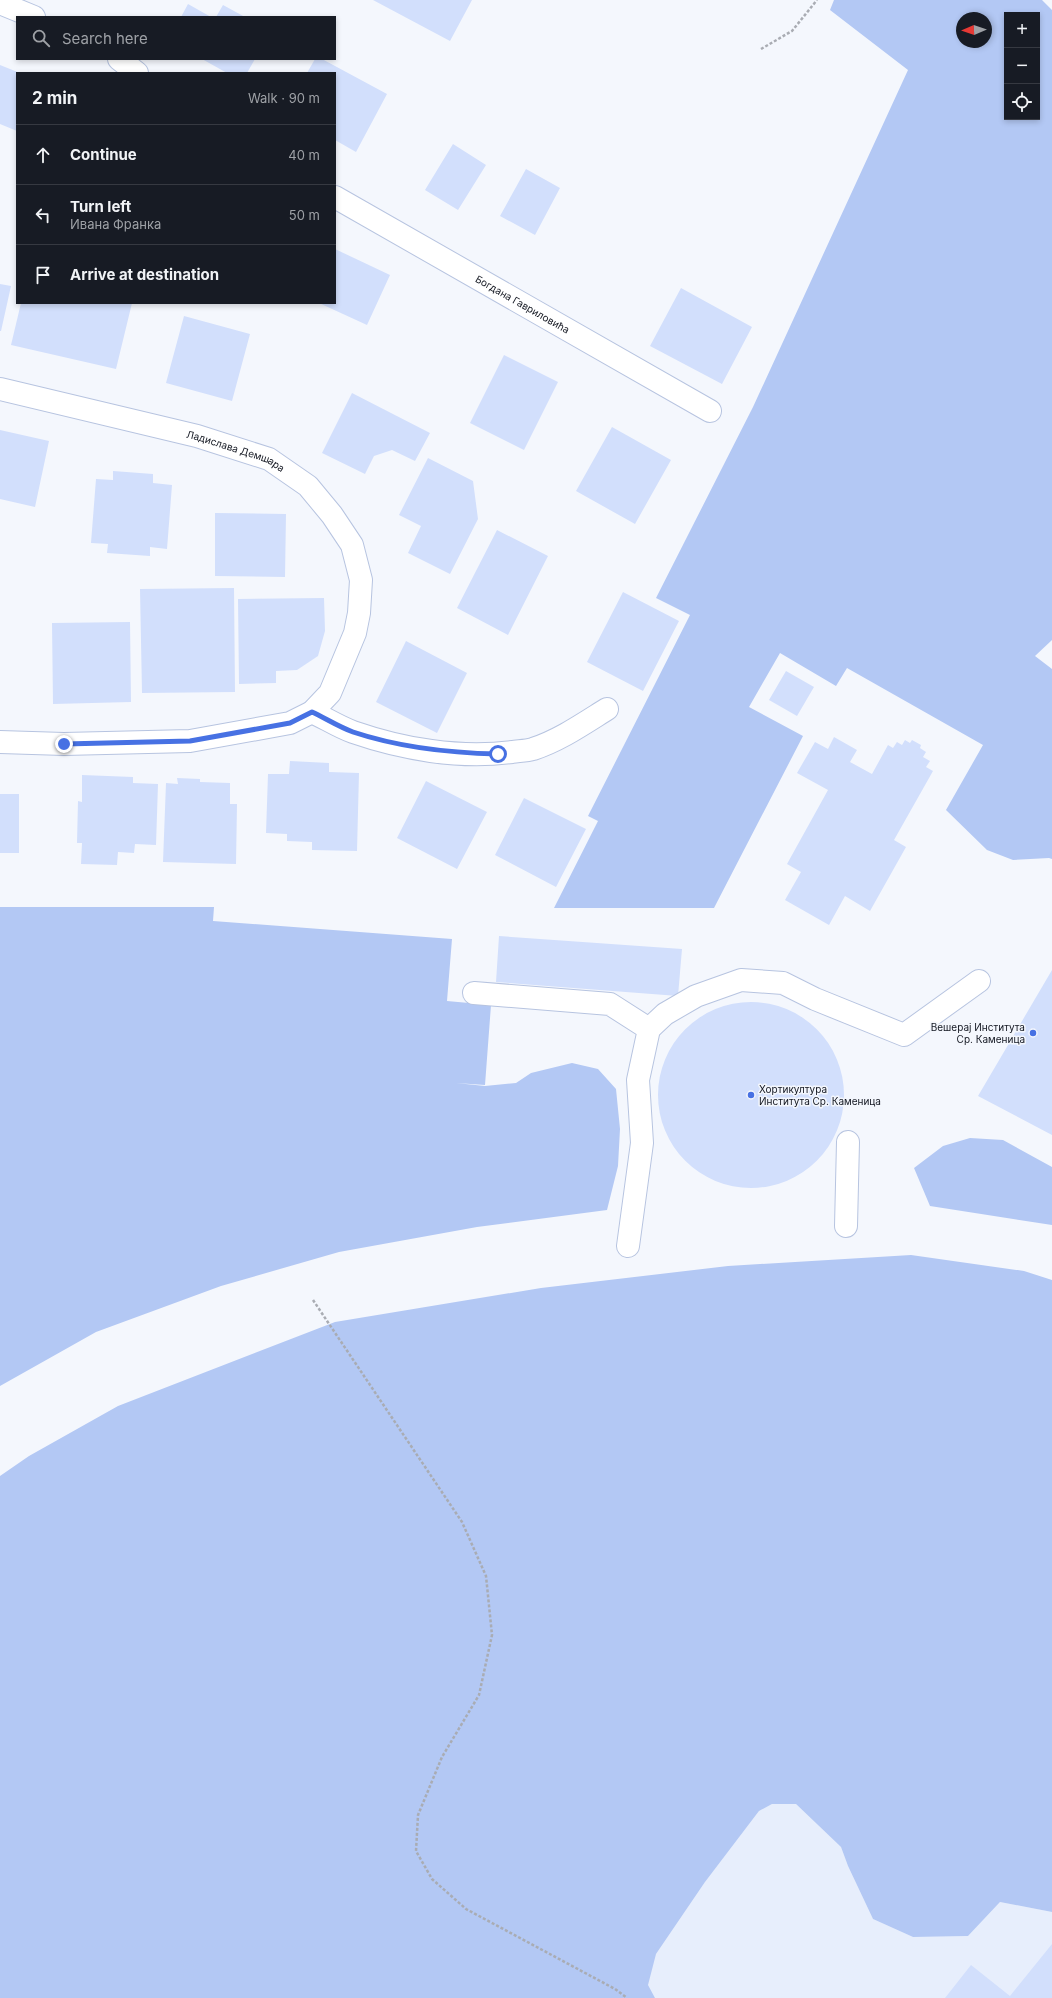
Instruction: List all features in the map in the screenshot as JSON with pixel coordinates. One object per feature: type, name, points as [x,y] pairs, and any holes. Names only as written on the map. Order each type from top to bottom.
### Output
[{"type":"street","points":[[0,3],[32,16]]},
{"type":"street","points":[[120,60],[136,72]]},
{"type":"street","name":"Богдана Гавриловића","points":[[336,198],[710,411]]},
{"type":"street","name":"Ладислава Демшара","points":[[0,389],[197,436],[269,459],[308,486],[332,515],[352,545],[361,580],[359,613],[355,633],[330,693],[312,712],[290,723],[190,741],[64,744],[0,742]]},
{"type":"street","points":[[312,712],[352,731],[389,742],[430,751],[459,754],[498,754],[532,750],[568,733],[608,709]]},
{"type":"street","points":[[628,1246],[642,1144],[638,1080],[649,1029],[665,1014],[696,996],[742,980],[783,983],[815,999],[904,1035],[979,981]]},
{"type":"street","points":[[474,993],[610,1004],[649,1029]]},
{"type":"street","points":[[846,1226],[848,1142]]},
{"type":"path","points":[[761,49],[792,31],[817,0]]},
{"type":"path","points":[[313,1300],[462,1522],[486,1576],[492,1636],[480,1695],[442,1757],[418,1815],[416,1851],[432,1879],[466,1910],[615,1989],[627,1998]]},
{"type":"shaded area","points":[[834,0],[1042,0],[1052,10],[1052,640],[1035,656],[1052,669],[1052,859],[1013,860],[987,850],[946,810],[983,745],[847,668],[836,686],[780,653],[749,707],[803,736],[714,908],[554,908],[598,821],[588,816],[690,615],[656,598],[753,407],[908,70],[830,10]]},
{"type":"shaded area","points":[[0,907],[214,907],[213,921],[452,939],[447,1001],[491,1005],[485,1085],[456,1083],[485,1086],[516,1083],[531,1073],[572,1063],[598,1069],[616,1089],[620,1129],[618,1166],[607,1210],[477,1227],[339,1252],[221,1286],[96,1332],[0,1386]]},
{"type":"shaded area","points":[[970,1138],[1003,1140],[1052,1167],[1052,1225],[930,1206],[914,1168],[943,1146]]},
{"type":"shaded area","points":[[911,1255],[1024,1271],[1052,1280],[1052,1912],[1000,1902],[968,1936],[913,1937],[873,1919],[848,1866],[841,1847],[796,1804],[772,1804],[759,1811],[705,1882],[656,1954],[648,1985],[655,1998],[0,1998],[0,1476],[29,1456],[118,1406],[335,1322],[541,1288],[728,1266]]},
{"type":"shaded area","points":[[772,1804],[796,1804],[841,1847],[848,1866],[873,1919],[913,1937],[968,1936],[1000,1902],[1052,1912],[1052,1998],[619,1998],[656,1954],[705,1882],[759,1811]]},
{"type":"building","points":[[373,0],[472,0],[450,41]]},
{"type":"building","points":[[188,4],[209,16],[182,16]]},
{"type":"building","points":[[223,5],[243,16],[217,16]]},
{"type":"building","points":[[204,60],[254,60],[248,72],[225,72]]},
{"type":"building","points":[[314,60],[324,60],[387,94],[356,152],[336,141],[336,72],[308,72]]},
{"type":"building","points":[[0,65],[18,72],[16,72],[16,131],[0,124]]},
{"type":"building","points":[[453,144],[486,165],[458,210],[425,190]]},
{"type":"building","points":[[526,169],[560,188],[535,235],[500,216]]},
{"type":"building","points":[[336,249],[390,275],[367,325],[321,304],[336,304]]},
{"type":"building","points":[[0,284],[11,286],[1,331],[0,331]]},
{"type":"building","points":[[681,288],[752,327],[722,384],[650,346]]},
{"type":"building","points":[[21,304],[132,304],[116,369],[11,345]]},
{"type":"building","points":[[184,316],[250,334],[232,401],[166,383]]},
{"type":"building","points":[[504,355],[558,382],[524,450],[470,423]]},
{"type":"building","points":[[352,393],[430,433],[415,461],[392,450],[374,456],[365,474],[322,453]]},
{"type":"building","points":[[612,427],[671,460],[635,524],[576,491]]},
{"type":"building","points":[[0,430],[49,441],[35,507],[0,499]]},
{"type":"building","points":[[428,458],[473,481],[478,519],[450,574],[408,553],[421,526],[399,515]]},
{"type":"building","points":[[113,471],[153,474],[153,483],[172,485],[167,549],[150,547],[150,556],[107,553],[108,544],[91,543],[96,479],[113,480]]},
{"type":"building","points":[[215,513],[286,514],[285,577],[215,576]]},
{"type":"building","points":[[497,530],[548,556],[508,635],[457,608]]},
{"type":"building","points":[[234,588],[235,692],[142,693],[140,589]]},
{"type":"building","points":[[623,592],[679,621],[643,691],[587,662]]},
{"type":"building","points":[[324,598],[325,631],[318,656],[297,670],[276,671],[276,683],[239,684],[238,599]]},
{"type":"building","points":[[130,622],[131,702],[53,704],[52,623]]},
{"type":"building","points":[[406,641],[467,673],[437,733],[376,702]]},
{"type":"building","points":[[786,671],[814,687],[797,716],[769,700]]},
{"type":"building","points":[[834,737],[857,750],[850,762],[872,774],[888,745],[893,748],[897,742],[902,745],[905,740],[910,743],[912,740],[921,745],[920,748],[926,752],[923,757],[930,761],[926,767],[933,771],[894,840],[906,847],[870,911],[845,896],[829,925],[785,900],[801,872],[787,864],[828,790],[797,773],[815,742],[828,749]]},
{"type":"building","points":[[290,761],[329,763],[329,772],[359,773],[357,851],[312,850],[312,842],[287,841],[287,834],[266,833],[268,774],[289,774]]},
{"type":"building","points":[[82,775],[133,777],[133,783],[158,784],[156,845],[135,844],[134,853],[118,852],[117,865],[81,864],[82,843],[77,843],[78,801],[82,802]]},
{"type":"building","points":[[177,778],[200,779],[200,782],[230,783],[230,804],[237,804],[236,864],[163,862],[166,783],[178,784]]},
{"type":"building","points":[[426,781],[487,812],[457,869],[397,838]]},
{"type":"building","points":[[0,794],[19,794],[19,853],[0,853]]},
{"type":"building","points":[[524,798],[586,829],[556,887],[495,855]]},
{"type":"building","points":[[499,936],[682,949],[678,996],[496,982]]},
{"type":"building","name":"Вешерај Института Ср. Каменица","points":[[1052,970],[1052,1135],[978,1096]]},
{"type":"building","name":"Хортикултура Института Ср. Каменица","points":[[751,1002],[778,1006],[795,1013],[810,1023],[823,1036],[833,1051],[840,1068],[844,1095],[840,1122],[833,1139],[823,1154],[810,1167],[795,1177],[778,1184],[751,1188],[724,1184],[707,1177],[692,1167],[679,1154],[669,1139],[662,1122],[658,1095],[662,1068],[669,1051],[679,1036],[692,1023],[707,1013],[724,1006]]},
{"type":"building","points":[[1052,1944],[1052,1998],[945,1998],[971,1965],[1010,1996]]},
{"type":"place","name":"Вешерај Института Ср. Каменица","points":[[1033,1033]]},
{"type":"place","name":"Хортикултура Института Ср. Каменица","points":[[751,1095]]},
{"type":"route","points":[[64,744],[190,741],[290,723],[312,712],[352,731],[389,742],[430,751],[459,754],[498,754]]}]
